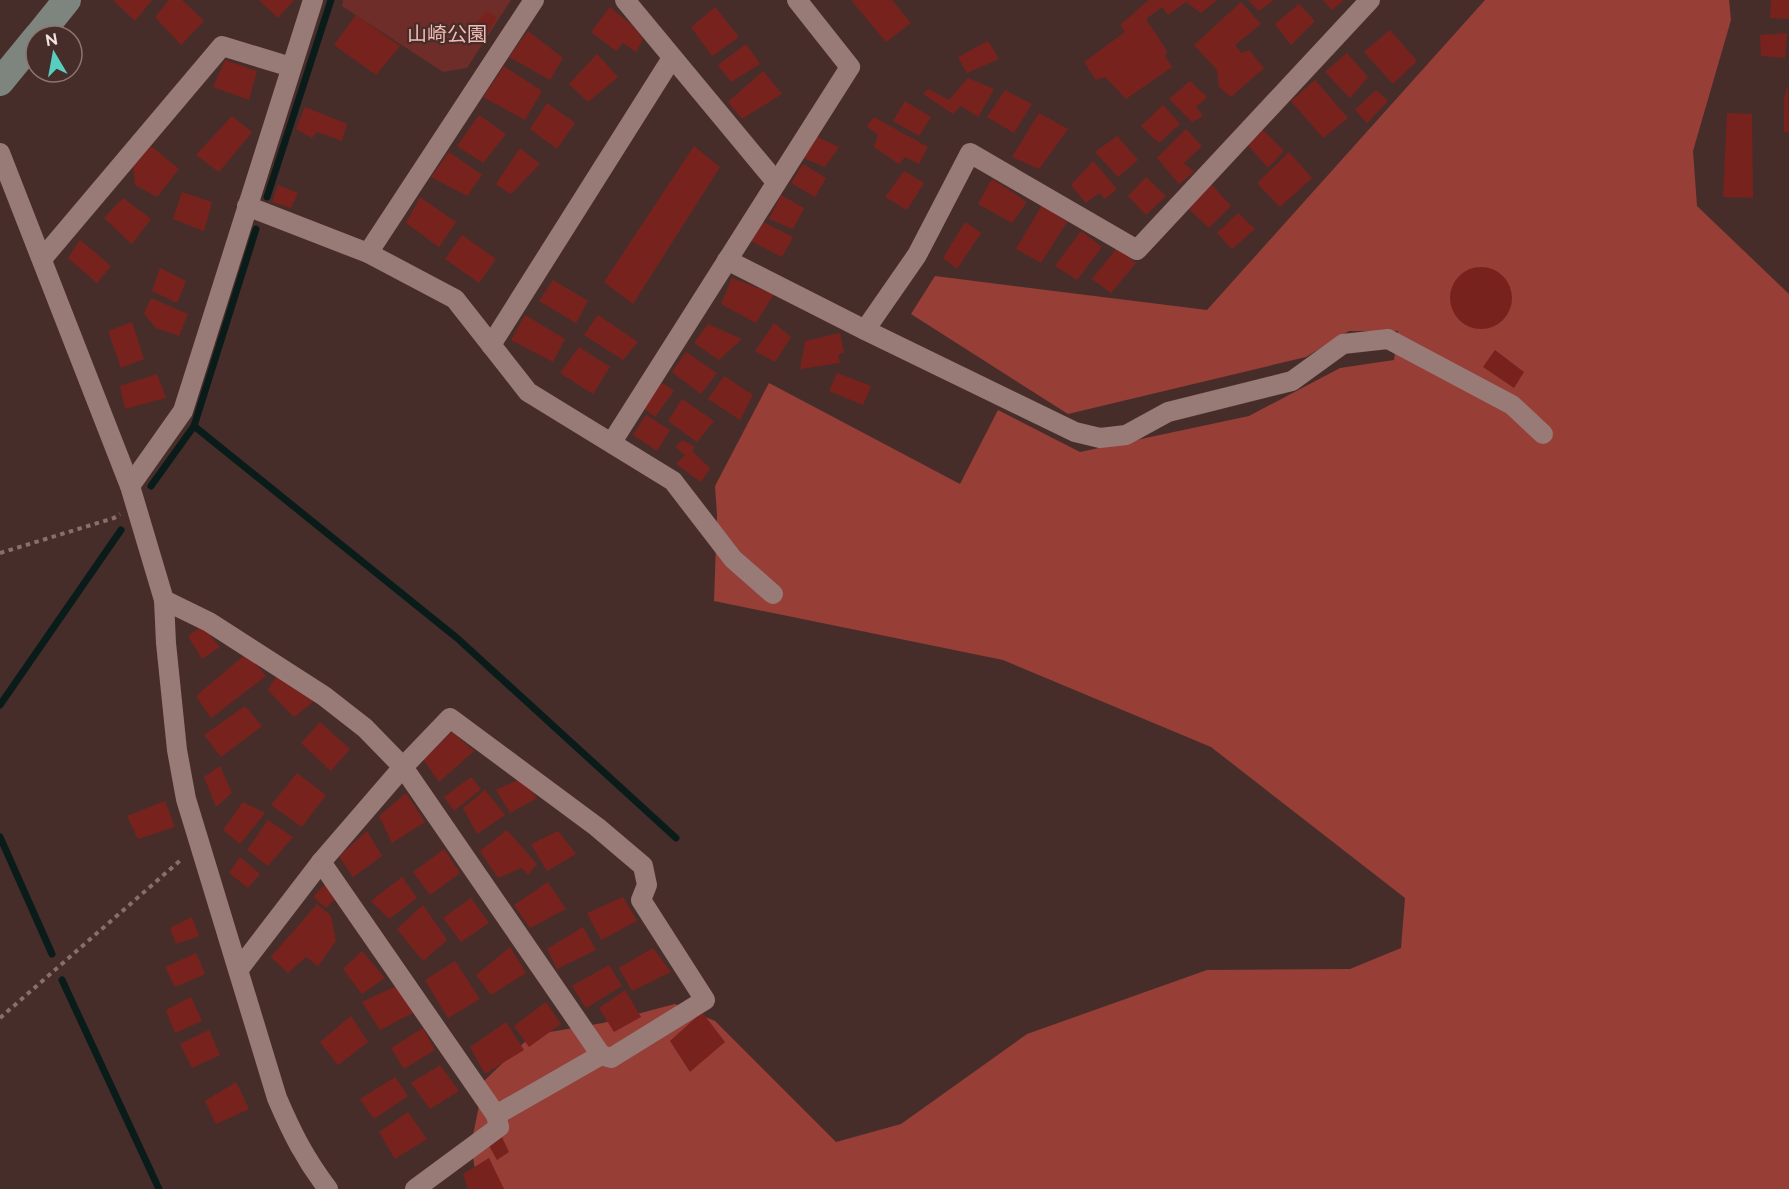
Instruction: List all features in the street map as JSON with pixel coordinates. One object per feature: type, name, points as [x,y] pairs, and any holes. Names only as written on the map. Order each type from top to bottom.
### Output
[{"type":"street","points":[[48,24],[67,0]]},
{"type":"street","points":[[133,495],[183,411],[313,0]]},
{"type":"street","points":[[368,253],[534,0]]},
{"type":"street","points":[[625,0],[776,182]]},
{"type":"street","points":[[612,442],[850,67],[797,0]]},
{"type":"street","points":[[865,330],[917,255],[970,153],[1137,250],[1370,0]]},
{"type":"street","points":[[42,259],[222,46],[291,68]]},
{"type":"street","points":[[0,82],[24,53]]},
{"type":"street","points":[[491,345],[672,58]]},
{"type":"street","points":[[0,153],[133,495],[164,600],[177,750],[186,799],[277,1098],[293,1136],[328,1189]]},
{"type":"street","points":[[247,206],[368,253],[455,299],[528,392],[673,481],[733,559],[773,594]]},
{"type":"street","points":[[727,260],[1075,432],[1100,438],[1126,435],[1168,412],[1292,381],[1343,344],[1388,339],[1512,405],[1543,434]]},
{"type":"street","points":[[164,600],[209,622],[324,696],[365,728],[403,767],[601,1055],[611,1058],[705,1000],[641,900],[647,885],[643,866],[597,827],[450,718],[403,767],[321,862],[239,969]]},
{"type":"street","points":[[321,862],[496,1115],[499,1127],[415,1189]]},
{"type":"street","points":[[496,1115],[601,1055]]},
{"type":"path","points":[[0,553],[114,518],[133,495]]},
{"type":"path","points":[[0,1018],[199,844]]},
{"type":"green space","name":"山崎公園","points":[[343,0],[511,0],[467,68],[443,72],[342,6]]},
{"type":"shaded area","points":[[1485,0],[1729,0],[1731,20],[1693,151],[1697,206],[1789,294],[1789,1189],[478,1189],[471,1145],[484,1081],[532,1035],[603,1023],[675,1004],[715,1021],[836,1142],[901,1124],[1027,1034],[1207,970],[1350,969],[1401,948],[1405,898],[1211,747],[1003,660],[714,601],[717,515],[715,486],[769,383],[960,484],[998,410],[1080,452],[1249,416],[1340,368],[1394,360],[1398,331],[1349,331],[1306,357],[1068,414],[911,314],[935,276],[1207,310]]},
{"type":"building","points":[[113,0],[152,0],[135,21]]},
{"type":"building","points":[[169,0],[182,0],[204,21],[181,45],[155,17]]},
{"type":"building","points":[[259,0],[294,0],[278,18]]},
{"type":"building","points":[[851,0],[892,0],[911,23],[886,42]]},
{"type":"building","points":[[1149,0],[1217,0],[1201,13],[1186,2],[1168,15],[1162,7],[1146,19],[1167,51],[1165,56],[1172,67],[1126,99],[1105,77],[1096,80],[1084,62],[1125,32],[1120,25]]},
{"type":"building","points":[[1248,0],[1274,0],[1259,11]]},
{"type":"building","points":[[1323,0],[1344,0],[1332,10]]},
{"type":"building","points":[[1771,0],[1789,0],[1789,19],[1770,18]]},
{"type":"building","points":[[1241,2],[1261,24],[1235,45],[1241,53],[1249,50],[1264,68],[1231,97],[1219,87],[1217,70],[1194,45]]},
{"type":"building","points":[[1299,4],[1315,21],[1291,45],[1275,24]]},
{"type":"building","points":[[610,7],[634,27],[643,39],[636,52],[623,43],[616,51],[591,32]]},
{"type":"building","points":[[715,7],[739,37],[712,56],[691,27]]},
{"type":"building","points":[[486,11],[497,18],[487,34],[475,25]]},
{"type":"building","points":[[356,15],[400,46],[376,75],[334,45]]},
{"type":"building","points":[[1390,30],[1417,61],[1393,84],[1364,52]]},
{"type":"building","points":[[528,31],[563,58],[550,80],[509,57]]},
{"type":"building","points":[[1787,33],[1785,58],[1761,56],[1760,35]]},
{"type":"building","points":[[988,41],[999,59],[967,73],[958,57]]},
{"type":"building","points":[[746,44],[760,64],[731,82],[718,65]]},
{"type":"building","points":[[1347,53],[1368,77],[1350,98],[1325,72]]},
{"type":"building","points":[[597,54],[618,77],[588,102],[569,84]]},
{"type":"building","points":[[225,60],[257,71],[249,100],[213,87]]},
{"type":"building","points":[[504,66],[542,91],[525,120],[483,97]]},
{"type":"building","points":[[763,71],[782,94],[742,119],[728,102]]},
{"type":"building","points":[[968,78],[994,89],[978,117],[961,106],[953,114],[923,94],[928,89],[949,100]]},
{"type":"building","points":[[1315,80],[1348,118],[1323,138],[1291,101]]},
{"type":"building","points":[[1190,81],[1207,97],[1196,107],[1203,116],[1192,122],[1169,99]]},
{"type":"building","points":[[1788,84],[1789,132],[1784,132],[1784,99]]},
{"type":"building","points":[[1005,90],[1032,104],[1014,133],[987,117]]},
{"type":"building","points":[[1376,90],[1388,101],[1367,123],[1355,110]]},
{"type":"building","points":[[905,101],[931,117],[919,136],[893,121]]},
{"type":"building","points":[[547,103],[575,123],[557,149],[530,129]]},
{"type":"building","points":[[1163,105],[1180,124],[1159,143],[1141,126]]},
{"type":"building","points":[[305,107],[347,124],[342,141],[317,132],[312,138],[296,129]]},
{"type":"building","points":[[1039,113],[1068,129],[1039,169],[1012,157]]},
{"type":"building","points":[[1727,113],[1752,114],[1753,198],[1723,197]]},
{"type":"building","points":[[479,115],[506,134],[483,163],[457,146]]},
{"type":"building","points":[[232,116],[252,132],[219,172],[196,155]]},
{"type":"building","points":[[874,117],[928,147],[919,164],[905,157],[899,164],[874,147],[878,135],[867,126]]},
{"type":"building","points":[[1261,128],[1284,151],[1268,168],[1247,144]]},
{"type":"building","points":[[1186,129],[1202,146],[1184,163],[1194,172],[1179,184],[1157,158]]},
{"type":"building","points":[[813,135],[839,147],[825,167],[801,157]]},
{"type":"building","points":[[1117,136],[1138,160],[1118,177],[1095,152]]},
{"type":"building","points":[[151,146],[179,169],[157,197],[135,185],[133,166]]},
{"type":"building","points":[[694,146],[720,167],[633,304],[604,282]]},
{"type":"building","points":[[520,148],[540,164],[511,194],[496,184]]},
{"type":"building","points":[[449,152],[482,175],[467,196],[431,177]]},
{"type":"building","points":[[1289,152],[1312,178],[1280,207],[1257,183]]},
{"type":"building","points":[[1093,161],[1117,189],[1105,199],[1099,193],[1086,203],[1071,185]]},
{"type":"building","points":[[803,164],[826,178],[815,197],[791,183]]},
{"type":"building","points":[[904,171],[924,183],[907,210],[885,197]]},
{"type":"building","points":[[1146,177],[1166,196],[1146,215],[1128,196]]},
{"type":"building","points":[[992,179],[1027,202],[1012,223],[978,204]]},
{"type":"building","points":[[1210,183],[1231,206],[1209,228],[1189,209]]},
{"type":"building","points":[[278,185],[298,193],[291,208],[272,202]]},
{"type":"building","points":[[182,192],[212,202],[204,231],[173,219]]},
{"type":"building","points":[[781,195],[804,208],[793,229],[769,219]]},
{"type":"building","points":[[420,197],[456,222],[439,247],[406,223]]},
{"type":"building","points":[[123,198],[151,219],[132,244],[104,218]]},
{"type":"building","points":[[1042,205],[1067,222],[1041,263],[1016,249]]},
{"type":"building","points":[[1238,213],[1255,229],[1232,249],[1217,233]]},
{"type":"building","points":[[761,221],[793,237],[782,257],[751,241]]},
{"type":"building","points":[[965,222],[981,233],[957,269],[943,258]]},
{"type":"building","points":[[1081,231],[1102,247],[1077,280],[1055,266]]},
{"type":"building","points":[[462,235],[496,259],[479,283],[445,259]]},
{"type":"building","points":[[80,240],[111,266],[97,283],[68,258]]},
{"type":"building","points":[[1117,248],[1136,263],[1111,293],[1092,279]]},
{"type":"building","points":[[1481,267],[1493,269],[1503,276],[1510,286],[1512,298],[1510,310],[1503,320],[1493,327],[1481,329],[1469,327],[1459,320],[1452,310],[1450,298],[1452,286],[1459,276],[1469,269]]},
{"type":"building","points":[[160,268],[186,281],[177,303],[152,291]]},
{"type":"building","points":[[732,278],[774,294],[756,323],[721,304]]},
{"type":"building","points":[[553,280],[588,301],[576,323],[539,301]]},
{"type":"building","points":[[151,298],[188,314],[179,336],[156,328],[144,314]]},
{"type":"building","points":[[525,315],[565,339],[553,362],[511,340]]},
{"type":"building","points":[[598,315],[638,342],[623,360],[584,335]]},
{"type":"building","points":[[132,322],[144,359],[121,368],[108,331]]},
{"type":"building","points":[[774,323],[791,337],[775,362],[755,351]]},
{"type":"building","points":[[708,324],[742,339],[719,360],[694,343]]},
{"type":"building","points":[[840,333],[844,353],[838,355],[840,363],[800,369],[805,341]]},
{"type":"building","points":[[579,347],[610,367],[593,394],[560,373]]},
{"type":"building","points":[[1495,350],[1524,372],[1514,388],[1483,367]]},
{"type":"building","points":[[686,352],[717,373],[701,394],[672,372]]},
{"type":"building","points":[[837,373],[871,386],[863,405],[829,391]]},
{"type":"building","points":[[157,374],[166,398],[125,409],[120,386]]},
{"type":"building","points":[[724,376],[753,395],[740,420],[708,399]]},
{"type":"building","points":[[657,379],[674,391],[655,417],[640,405]]},
{"type":"building","points":[[682,399],[714,421],[697,442],[668,421]]},
{"type":"building","points":[[646,415],[670,430],[657,451],[633,435]]},
{"type":"building","points":[[683,440],[695,447],[692,451],[710,468],[701,482],[676,464],[685,455],[675,447]]},
{"type":"building","points":[[202,626],[220,647],[202,659],[188,636]]},
{"type":"building","points":[[247,653],[266,676],[211,718],[196,696]]},
{"type":"building","points":[[277,675],[314,701],[294,717],[268,690]]},
{"type":"building","points":[[245,706],[262,726],[221,757],[204,735]]},
{"type":"building","points":[[320,722],[350,749],[331,771],[301,743]]},
{"type":"building","points":[[452,732],[474,751],[439,782],[423,759]]},
{"type":"building","points":[[220,766],[232,793],[216,807],[204,777]]},
{"type":"building","points":[[297,773],[326,795],[302,827],[271,805]]},
{"type":"building","points":[[471,777],[481,789],[454,811],[444,797]]},
{"type":"building","points":[[522,778],[537,798],[510,813],[496,790]]},
{"type":"building","points":[[485,790],[505,815],[477,834],[463,808]]},
{"type":"building","points":[[406,793],[425,822],[392,843],[379,816]]},
{"type":"building","points":[[165,801],[175,827],[138,839],[127,816]]},
{"type":"building","points":[[243,802],[265,813],[240,844],[223,830]]},
{"type":"building","points":[[268,820],[293,837],[268,866],[247,850]]},
{"type":"building","points":[[507,830],[537,864],[528,875],[522,868],[498,878],[480,851]]},
{"type":"building","points":[[367,831],[382,856],[353,877],[339,856]]},
{"type":"building","points":[[558,831],[576,854],[547,871],[531,844]]},
{"type":"building","points":[[444,849],[460,873],[430,895],[413,872]]},
{"type":"building","points":[[240,857],[260,874],[248,888],[229,873]]},
{"type":"building","points":[[402,877],[417,898],[389,919],[371,901]]},
{"type":"building","points":[[548,882],[566,909],[530,928],[514,905]]},
{"type":"building","points":[[325,884],[337,897],[326,908],[313,897]]},
{"type":"building","points":[[623,897],[637,921],[601,940],[587,913]]},
{"type":"building","points":[[471,898],[489,923],[461,942],[443,918]]},
{"type":"building","points":[[317,904],[331,916],[336,941],[318,966],[306,957],[288,973],[271,957]]},
{"type":"building","points":[[423,905],[447,940],[423,961],[397,929]]},
{"type":"building","points":[[192,917],[199,936],[176,944],[170,928]]},
{"type":"building","points":[[583,927],[596,950],[557,969],[547,949]]},
{"type":"building","points":[[510,947],[526,973],[491,995],[476,975]]},
{"type":"building","points":[[653,948],[671,972],[632,991],[619,968]]},
{"type":"building","points":[[362,951],[385,978],[362,994],[343,969]]},
{"type":"building","points":[[196,953],[205,974],[175,987],[165,967]]},
{"type":"building","points":[[455,961],[480,999],[448,1018],[425,980]]},
{"type":"building","points":[[609,965],[622,986],[586,1008],[572,986]]},
{"type":"building","points":[[396,986],[415,1012],[380,1030],[362,1002]]},
{"type":"building","points":[[625,990],[641,1017],[614,1032],[599,1008]]},
{"type":"building","points":[[191,997],[202,1021],[175,1033],[166,1010]]},
{"type":"building","points":[[546,1002],[561,1024],[529,1047],[514,1026]]},
{"type":"building","points":[[702,1012],[725,1042],[690,1072],[670,1041]]},
{"type":"building","points":[[351,1016],[368,1042],[338,1065],[320,1042]]},
{"type":"building","points":[[506,1022],[524,1050],[485,1074],[470,1047]]},
{"type":"building","points":[[423,1028],[435,1050],[404,1069],[391,1048]]},
{"type":"building","points":[[209,1030],[220,1055],[192,1068],[180,1044]]},
{"type":"building","points":[[440,1065],[459,1091],[430,1109],[411,1083]]},
{"type":"building","points":[[395,1077],[408,1096],[374,1119],[360,1099]]},
{"type":"building","points":[[236,1082],[249,1109],[216,1124],[205,1101]]},
{"type":"building","points":[[408,1112],[427,1139],[395,1159],[379,1132]]},
{"type":"building","points":[[501,1135],[509,1152],[497,1160],[487,1142]]},
{"type":"building","points":[[489,1158],[504,1189],[468,1189],[463,1174]]},
{"type":"waterway","points":[[267,197],[331,0]]},
{"type":"waterway","points":[[151,486],[194,426],[256,229]]},
{"type":"waterway","points":[[194,426],[457,638],[676,838]]},
{"type":"waterway","points":[[0,705],[121,530]]},
{"type":"waterway","points":[[0,837],[52,954]]},
{"type":"waterway","points":[[62,980],[159,1189]]}]
